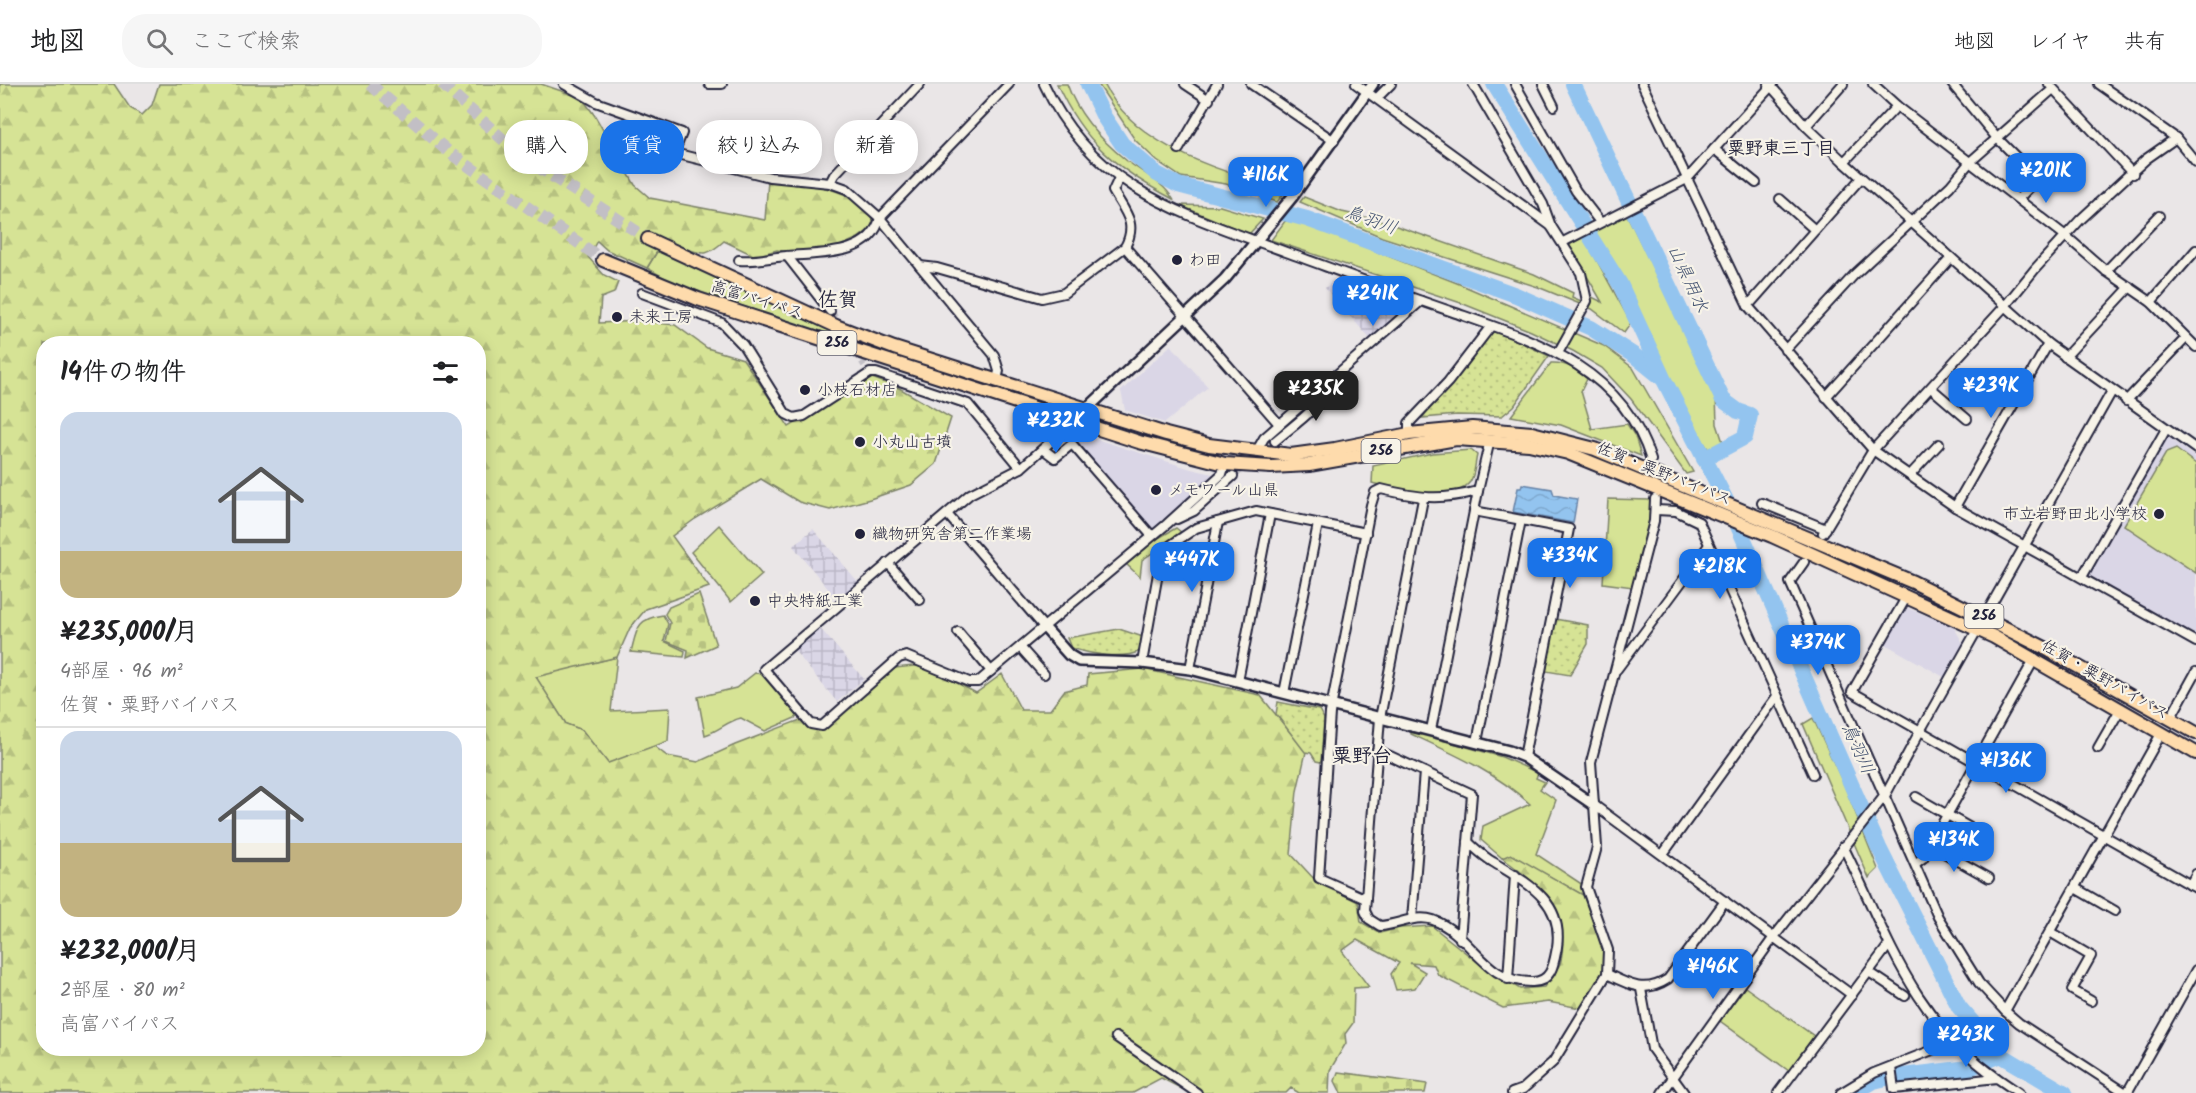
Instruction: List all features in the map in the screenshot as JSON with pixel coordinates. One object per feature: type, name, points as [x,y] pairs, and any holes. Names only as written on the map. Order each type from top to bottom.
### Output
[{"type":"highway","name":"高富バイパス","points":[[648,239],[836,326],[894,348],[1085,409]]},
{"type":"highway","name":"高富バイパス","points":[[603,260],[698,299],[1074,421]]},
{"type":"highway","name":"佐賀・粟野バイパス","points":[[1085,409],[1198,443],[1256,452],[1291,454],[1335,449],[1409,434],[1472,428],[1532,433],[1595,449],[1913,582],[1985,616],[2196,734]]},
{"type":"highway","name":"佐賀・粟野バイパス","points":[[1074,421],[1139,442],[1225,464],[1271,467],[1309,465],[1456,439],[1529,444],[1568,453],[1772,536],[1978,629],[2035,658],[2196,753]]},
{"type":"street","points":[[564,84],[596,102],[682,133],[674,153],[770,177],[830,183],[847,189],[880,218],[994,355],[999,371],[997,380]]},
{"type":"street","points":[[709,84],[722,84]]},
{"type":"street","points":[[830,183],[834,175],[920,84]]},
{"type":"street","points":[[739,260],[823,255],[845,251],[877,230],[880,218],[1009,84]]},
{"type":"street","points":[[1044,84],[1054,107],[1090,152],[1132,188],[1177,212],[1258,239],[1421,301],[1560,350],[1603,382],[1632,419],[1642,436],[1651,460]]},
{"type":"street","points":[[1185,84],[1209,100]]},
{"type":"street","points":[[1179,149],[1217,84]]},
{"type":"street","points":[[1251,84],[1334,141]]},
{"type":"street","points":[[1356,84],[1371,88],[1377,98],[1551,226],[1566,241],[1581,273],[1587,301],[1560,350]]},
{"type":"street","points":[[1377,98],[1391,84]]},
{"type":"street","points":[[1473,84],[1543,204],[1551,226]]},
{"type":"street","points":[[1515,84],[1576,191],[1597,223]]},
{"type":"street","points":[[1543,84],[1554,106]]},
{"type":"street","points":[[1642,84],[1748,306],[1874,450],[1955,507],[2196,642]]},
{"type":"street","points":[[1806,126],[1843,84]]},
{"type":"street","points":[[1873,84],[1897,106],[2067,237],[2106,271],[2151,302],[2196,348]]},
{"type":"street","points":[[1952,84],[1996,137],[2038,178],[2018,199]]},
{"type":"street","points":[[2099,84],[2176,138],[2196,162]]},
{"type":"street","points":[[1566,241],[1687,178],[1771,85],[1806,126],[1861,178],[2048,344],[2166,429],[2195,446]]},
{"type":"street","points":[[1785,350],[1854,275],[1950,186],[1970,162],[2051,86],[2133,174]]},
{"type":"street","points":[[1225,464],[1221,474],[1167,524],[974,683],[914,657],[899,658],[822,726],[811,724],[764,669],[970,495],[1021,468],[1225,279],[1293,196],[1371,88]]},
{"type":"street","points":[[1844,162],[1897,106]]},
{"type":"street","points":[[1762,503],[1825,531],[1874,450],[2005,306],[2035,269],[2067,237],[2080,220],[2133,174],[2146,159],[2176,138]]},
{"type":"street","points":[[1714,149],[1756,183]]},
{"type":"street","points":[[920,266],[937,268],[1042,298],[1064,293],[1125,247],[1132,231],[1128,217],[1113,191],[1119,178]]},
{"type":"street","points":[[1748,306],[1861,178]]},
{"type":"street","points":[[1780,199],[1815,230]]},
{"type":"street","points":[[2106,271],[2159,216]]},
{"type":"street","points":[[1125,247],[1279,424]]},
{"type":"street","points":[[2151,302],[2196,250]]},
{"type":"street","points":[[787,256],[830,310]]},
{"type":"street","points":[[1826,397],[1951,258]]},
{"type":"street","points":[[2065,357],[2130,287]]},
{"type":"street","points":[[642,293],[722,323],[742,345],[786,414],[794,418],[804,416],[870,373]]},
{"type":"street","points":[[1256,452],[1264,438],[1279,424],[1328,384],[1421,301]]},
{"type":"street","points":[[1409,434],[1409,423],[1448,382],[1491,326]]},
{"type":"street","points":[[2126,401],[2186,338]]},
{"type":"street","points":[[1955,507],[2048,344]]},
{"type":"street","points":[[865,365],[870,373],[909,383],[968,404],[1021,468]]},
{"type":"street","points":[[1275,441],[1317,403],[1325,393],[1328,384]]},
{"type":"street","points":[[1931,388],[1967,418]]},
{"type":"street","points":[[1662,1093],[1774,937],[1884,795],[2112,391]]},
{"type":"street","points":[[2082,577],[2166,429]]},
{"type":"street","points":[[1431,730],[1490,440]]},
{"type":"street","points":[[1043,449],[1055,458],[1072,444],[1151,535]]},
{"type":"street","points":[[1910,475],[1939,444]]},
{"type":"street","points":[[1167,524],[1194,511],[1233,476]]},
{"type":"street","points":[[1366,899],[1319,878],[1331,706],[1375,492],[1381,489],[1423,499],[1447,499],[1478,491]]},
{"type":"street","points":[[1423,499],[1380,718],[1365,911],[1369,919],[1380,926],[1424,917],[1437,921],[1494,971],[1508,979],[1537,982],[1546,979],[1554,966],[1558,941],[1554,916],[1545,900],[1525,880],[1490,861],[1468,842]]},
{"type":"street","points":[[1512,1093],[1523,1089],[1553,1062],[1607,974],[1608,950],[1586,886],[1597,847],[1591,762],[1656,510],[1655,499]]},
{"type":"street","points":[[1656,510],[1676,511],[1699,522],[1813,774]]},
{"type":"street","points":[[1474,511],[1569,530],[1524,757]]},
{"type":"street","points":[[1142,663],[1162,551],[1196,528],[1257,512],[1366,533]]},
{"type":"street","points":[[947,514],[1068,656],[1079,661],[1142,663],[1190,669],[1478,742],[1524,757],[1663,854],[1852,995]]},
{"type":"street","points":[[1238,681],[1270,514]]},
{"type":"street","points":[[1478,742],[1521,520]]},
{"type":"street","points":[[1190,669],[1218,522]]},
{"type":"street","points":[[1284,693],[1318,524]]},
{"type":"street","points":[[1614,672],[1709,545]]},
{"type":"street","points":[[1803,562],[1790,582],[1938,917],[1979,983],[2005,1011],[2019,1023],[2127,1093],[2196,970]]},
{"type":"street","points":[[888,563],[920,600]]},
{"type":"street","points":[[1851,692],[1907,596]]},
{"type":"street","points":[[958,632],[991,671]]},
{"type":"street","points":[[1020,647],[1044,674]]},
{"type":"street","points":[[1916,863],[1923,858],[1930,846],[2035,658]]},
{"type":"street","points":[[2170,719],[2196,672]]},
{"type":"street","points":[[1839,691],[1851,692],[2193,887],[2196,874]]},
{"type":"street","points":[[1663,854],[1777,696]]},
{"type":"street","points":[[2098,748],[2121,708]]},
{"type":"street","points":[[2005,1011],[2162,732]]},
{"type":"street","points":[[1377,750],[1472,794],[1460,939]]},
{"type":"street","points":[[1412,919],[1424,772]]},
{"type":"street","points":[[1916,797],[1986,837]]},
{"type":"street","points":[[1845,843],[1888,946],[1914,992],[1953,1042],[1986,1070],[2019,1093]]},
{"type":"street","points":[[1930,846],[1989,878]]},
{"type":"street","points":[[1508,979],[1515,875]]},
{"type":"street","points":[[2075,888],[2115,911]]},
{"type":"street","points":[[1607,974],[1641,988],[1659,984],[1668,979],[1725,901]]},
{"type":"street","points":[[2050,933],[2091,956],[2072,990],[2091,1001]]},
{"type":"street","points":[[1778,1093],[1888,946]]},
{"type":"street","points":[[1869,972],[1905,996]]},
{"type":"street","points":[[1641,988],[1650,1043],[1684,1093]]},
{"type":"street","points":[[1116,1037],[1197,1093]]},
{"type":"street","points":[[1841,1093],[1874,1073],[1891,1070],[1953,1042]]},
{"type":"street","points":[[1891,1070],[1894,1089],[1997,1078]]},
{"type":"shaded area","points":[[1339,276],[1415,304],[1372,341],[1325,288]]},
{"type":"shaded area","points":[[1171,345],[1208,387],[1165,423],[1125,410],[1121,391]]},
{"type":"shaded area","name":"メモワール山県","points":[[1080,434],[1213,474],[1153,529],[1145,527],[1073,439]]},
{"type":"shaded area","name":"市立岩野田北小学校","points":[[2169,438],[2196,458],[2196,637],[2090,577],[2089,570],[2163,441]]},
{"type":"shaded area","points":[[813,529],[860,584],[839,602],[793,546]]},
{"type":"shaded area","points":[[1907,608],[1953,626],[1963,643],[1944,677],[1885,644]]},
{"type":"shaded area","points":[[819,627],[864,679],[837,702],[793,649]]},
{"type":"green space","points":[[0,84],[114,84],[130,108],[142,115],[152,105],[159,84],[541,84],[582,98],[600,125],[600,174],[629,174],[635,185],[650,198],[765,220],[768,180],[814,185],[844,194],[857,202],[868,212],[875,225],[858,238],[834,249],[799,254],[777,250],[755,256],[724,241],[712,250],[703,253],[672,245],[645,243],[658,250],[647,268],[607,250],[597,241],[588,257],[604,275],[618,282],[614,293],[601,298],[599,323],[641,321],[675,325],[707,348],[743,359],[789,427],[872,378],[899,388],[951,418],[936,464],[911,485],[830,510],[799,502],[761,479],[695,519],[672,536],[709,587],[646,609],[630,628],[617,657],[536,677],[566,724],[582,730],[608,763],[654,746],[667,756],[698,762],[800,720],[815,729],[850,704],[874,679],[895,668],[923,665],[976,693],[1002,674],[1021,710],[1050,710],[1064,691],[1087,685],[1088,674],[1143,669],[1260,695],[1306,752],[1297,791],[1291,854],[1315,880],[1358,902],[1361,922],[1380,933],[1400,928],[1432,926],[1486,969],[1520,989],[1544,987],[1560,963],[1563,943],[1561,927],[1549,900],[1539,888],[1502,858],[1511,854],[1583,895],[1604,949],[1604,970],[1580,1008],[1548,1002],[1503,1008],[1438,975],[1434,965],[1410,963],[1425,972],[1415,988],[1396,990],[1391,974],[1399,963],[1357,940],[1342,951],[1369,987],[1354,988],[1353,1023],[1345,1034],[1346,1043],[1330,1070],[1329,1093],[1299,1093],[1291,1088],[1286,1093],[1190,1093],[1161,1078],[1133,1093],[0,1093]]},
{"type":"green space","points":[[1057,84],[1067,84],[1084,117],[1100,136],[1127,161],[1158,183],[1173,199],[1135,177],[1104,152],[1078,122]]},
{"type":"green space","points":[[1098,84],[1104,84],[1119,107],[1137,125],[1159,141],[1209,165],[1285,192],[1277,202],[1226,184],[1181,177],[1157,161],[1135,140]]},
{"type":"green space","points":[[1304,197],[1342,212],[1382,221],[1534,274],[1573,293],[1572,297],[1588,304],[1592,297],[1602,302],[1569,245],[1584,237],[1631,323],[1624,333],[1592,309],[1538,287],[1382,237],[1300,202]]},
{"type":"green space","points":[[1179,205],[1220,206],[1263,219],[1249,234]]},
{"type":"green space","points":[[1627,215],[1716,396],[1717,424],[1723,442],[1708,449],[1678,401],[1591,232]]},
{"type":"green space","points":[[1285,221],[1303,223],[1457,283],[1604,346],[1633,368],[1693,472],[1686,474],[1631,399],[1602,368],[1531,331],[1461,303],[1271,240]]},
{"type":"green space","points":[[658,250],[846,335],[844,340],[674,283],[647,268]]},
{"type":"green space","points":[[1493,329],[1549,356],[1514,406],[1502,416],[1457,415],[1422,418]]},
{"type":"green space","points":[[1551,363],[1570,367],[1587,379],[1581,391],[1592,429],[1627,424],[1635,436],[1641,456],[1561,425],[1511,416]]},
{"type":"green space","points":[[2176,449],[2196,464],[2196,573],[2124,525],[2166,453]]},
{"type":"green space","points":[[1471,450],[1477,455],[1472,479],[1461,489],[1450,493],[1423,494],[1372,483],[1373,466],[1432,453]]},
{"type":"green space","points":[[1608,499],[1650,500],[1650,523],[1633,587],[1603,583]]},
{"type":"green space","points":[[719,525],[762,575],[731,602],[691,552]]},
{"type":"green space","points":[[1176,528],[1182,533],[1142,560],[1140,577],[1124,562],[1148,544]]},
{"type":"green space","points":[[699,594],[716,645],[687,658],[688,650],[666,641],[670,623],[665,614],[669,607]]},
{"type":"green space","points":[[663,615],[668,624],[664,641],[685,651],[684,657],[631,652],[639,626],[647,619]]},
{"type":"green space","points":[[1555,619],[1588,625],[1588,644],[1570,675],[1546,671]]},
{"type":"green space","points":[[1119,629],[1143,637],[1140,651],[1115,656],[1096,654],[1071,648],[1067,638]]},
{"type":"green space","points":[[617,657],[611,711],[670,708],[668,741],[608,764],[582,730],[566,724],[535,676]]},
{"type":"green space","points":[[755,673],[763,674],[802,715],[765,731],[741,718],[705,735],[698,697],[736,688]]},
{"type":"green space","points":[[1278,702],[1319,710],[1324,719],[1321,762],[1316,761],[1311,753],[1305,752],[1276,714]]},
{"type":"green space","points":[[1813,718],[1845,787],[1878,869],[1869,878],[1803,724]]},
{"type":"green space","points":[[1411,731],[1502,757],[1538,773],[1536,778],[1545,782],[1540,789],[1556,800],[1536,854],[1583,885],[1583,895],[1511,855],[1502,858],[1481,840],[1483,826],[1530,804],[1503,782],[1458,756],[1411,734]]},
{"type":"green space","points":[[1745,987],[1814,1036],[1789,1071],[1720,1021]]},
{"type":"green space","points":[[1338,1072],[1427,1084],[1425,1093],[1341,1093],[1335,1081]]},
{"type":"water","points":[[1522,484],[1552,489],[1554,495],[1577,499],[1573,523],[1513,512],[1518,488],[1521,488]]},
{"type":"waterway","name":"鳥羽川","points":[[1088,84],[1104,117],[1122,144],[1157,174],[1178,185],[1307,219],[1516,295],[1591,328],[1635,356],[1661,377]]},
{"type":"waterway","name":"鳥羽川","points":[[1494,84],[1620,284],[1664,380],[1731,510],[1879,848],[1959,1007],[2001,1055],[2065,1093]]},
{"type":"waterway","name":"山県用水","points":[[1573,84],[1723,400],[1738,411],[1750,415],[1745,437],[1704,459]]},
{"type":"waterway","points":[[1854,1093],[1874,1081],[1969,1068],[2001,1055]]},
{"type":"tunnel","points":[[370,84],[450,153],[603,260]]},
{"type":"tunnel","points":[[442,84],[520,155],[648,239]]},
{"type":"tunnel","points":[[830,311],[865,365]]},
{"type":"tunnel","points":[[1233,476],[1275,441]]},
{"type":"place","name":"わ田","points":[[1177,260]]},
{"type":"place","name":"未来工房","points":[[617,317]]},
{"type":"place","name":"小枝石材店","points":[[805,390]]},
{"type":"place","name":"小丸山古墳","points":[[860,442]]},
{"type":"place","name":"メモワール山県","points":[[1156,490]]},
{"type":"place","name":"市立岩野田北小学校","points":[[2159,514]]},
{"type":"place","name":"織物研究舎第二作業場","points":[[860,534]]},
{"type":"place","name":"中央特紙工業","points":[[755,601]]},
{"type":"district","name":"粟野東三丁目","points":[[1781,149]]},
{"type":"district","name":"佐賀","points":[[838,301]]},
{"type":"district","name":"粟野台","points":[[1362,757]]}]
